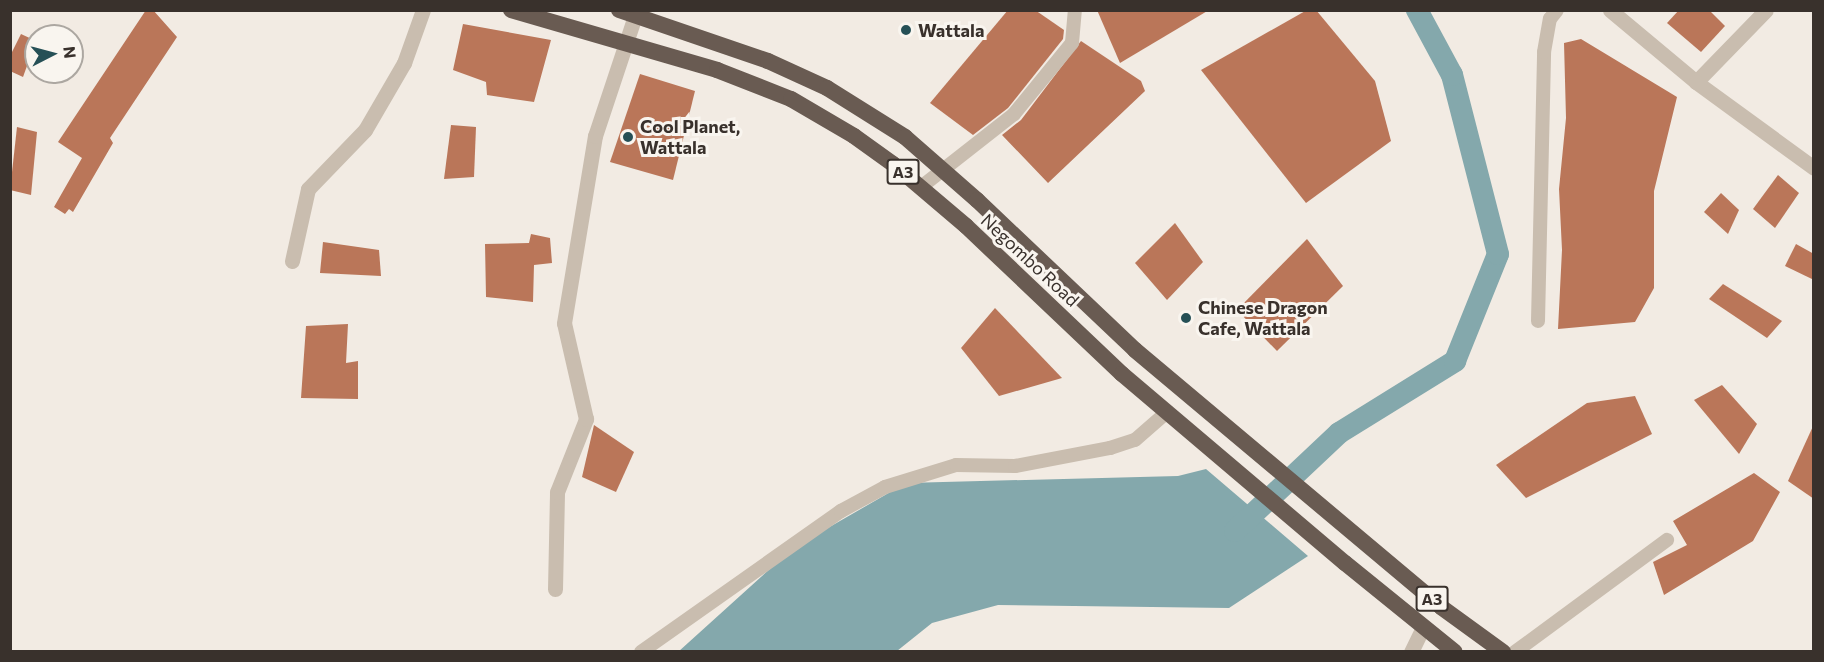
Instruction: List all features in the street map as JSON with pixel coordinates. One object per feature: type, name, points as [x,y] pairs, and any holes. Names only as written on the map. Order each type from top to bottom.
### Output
[{"type":"highway","name":"Negombo Road","points":[[512,10],[717,70],[791,99],[854,136],[921,187],[1167,412],[1345,563],[1455,651]]},
{"type":"highway","name":"Negombo Road","points":[[619,10],[768,61],[827,88],[905,138],[942,169],[1135,350],[1441,607],[1503,651]]},
{"type":"street","points":[[292,261],[308,189],[365,130],[404,63],[423,10]]},
{"type":"street","points":[[1610,10],[1696,82],[1814,168]]},
{"type":"street","points":[[1696,82],[1766,10]]},
{"type":"street","points":[[555,589],[557,492],[586,419],[564,323],[595,136],[629,44],[635,16]]},
{"type":"street","points":[[1411,651],[1423,627]]},
{"type":"lane","points":[[921,187],[1014,114],[1072,43],[1075,10]]},
{"type":"lane","points":[[1538,321],[1544,52],[1551,19],[1557,10]]},
{"type":"lane","points":[[641,651],[841,511],[885,487],[956,465],[1015,466],[1110,448],[1135,440],[1167,412]]},
{"type":"lane","points":[[1515,651],[1667,540]]},
{"type":"water","points":[[1206,469],[1308,556],[1229,608],[998,605],[932,623],[897,651],[678,652],[793,548],[906,483],[1178,476]]},
{"type":"building","points":[[146,10],[153,10],[177,37],[110,138],[113,143],[73,212],[69,209],[65,214],[54,207],[82,158],[58,142]]},
{"type":"building","points":[[1008,10],[1035,10],[1064,30],[1063,39],[1008,108],[973,135],[930,103]]},
{"type":"building","points":[[1097,10],[1209,10],[1120,63]]},
{"type":"building","points":[[1307,10],[1316,10],[1375,81],[1391,141],[1306,203],[1201,70]]},
{"type":"building","points":[[1679,10],[1709,10],[1725,26],[1701,52],[1667,23]]},
{"type":"building","points":[[463,24],[551,40],[534,102],[487,95],[486,82],[453,70]]},
{"type":"building","points":[[21,34],[24,35],[23,77],[10,71],[10,56]]},
{"type":"building","points":[[1581,39],[1677,97],[1654,191],[1654,288],[1635,322],[1558,329],[1562,250],[1559,189],[1566,118],[1564,43]]},
{"type":"building","points":[[1081,41],[1141,81],[1145,91],[1048,183],[1002,135],[1021,120]]},
{"type":"building","points":[[640,74],[695,91],[673,180],[610,162]]},
{"type":"building","points":[[451,125],[476,127],[474,177],[444,179]]},
{"type":"building","points":[[17,127],[37,132],[31,195],[10,190]]},
{"type":"building","points":[[1778,175],[1799,193],[1775,228],[1753,209]]},
{"type":"building","points":[[1721,193],[1739,210],[1728,234],[1704,212]]},
{"type":"building","points":[[1175,223],[1203,262],[1167,300],[1135,263]]},
{"type":"building","points":[[531,234],[550,238],[552,263],[534,265],[533,302],[486,297],[485,244],[529,243]]},
{"type":"building","points":[[1307,239],[1343,286],[1277,351],[1237,310]]},
{"type":"building","points":[[323,242],[379,250],[381,276],[320,273]]},
{"type":"building","points":[[1796,244],[1814,254],[1814,280],[1785,266]]},
{"type":"building","points":[[1723,284],[1782,321],[1767,338],[1709,299]]},
{"type":"building","points":[[995,308],[1062,378],[999,396],[961,348]]},
{"type":"building","points":[[348,324],[346,363],[358,361],[358,399],[301,398],[306,326]]},
{"type":"building","points":[[1722,385],[1757,424],[1739,454],[1694,400]]},
{"type":"building","points":[[1635,396],[1652,434],[1526,498],[1496,465],[1587,403]]},
{"type":"building","points":[[1814,424],[1814,499],[1788,481]]},
{"type":"building","points":[[594,425],[634,452],[616,492],[582,477]]},
{"type":"building","points":[[1754,473],[1780,492],[1753,541],[1664,595],[1653,562],[1687,545],[1673,521]]},
{"type":"waterway","points":[[1235,531],[1339,433],[1455,361],[1498,254],[1452,75],[1417,10]]},
{"type":"place","name":"Wattala","points":[[906,30]]},
{"type":"place","name":"Cool Planet, Wattala","points":[[628,137]]},
{"type":"place","name":"Chinese Dragon Cafe, Wattala","points":[[1186,318]]}]
